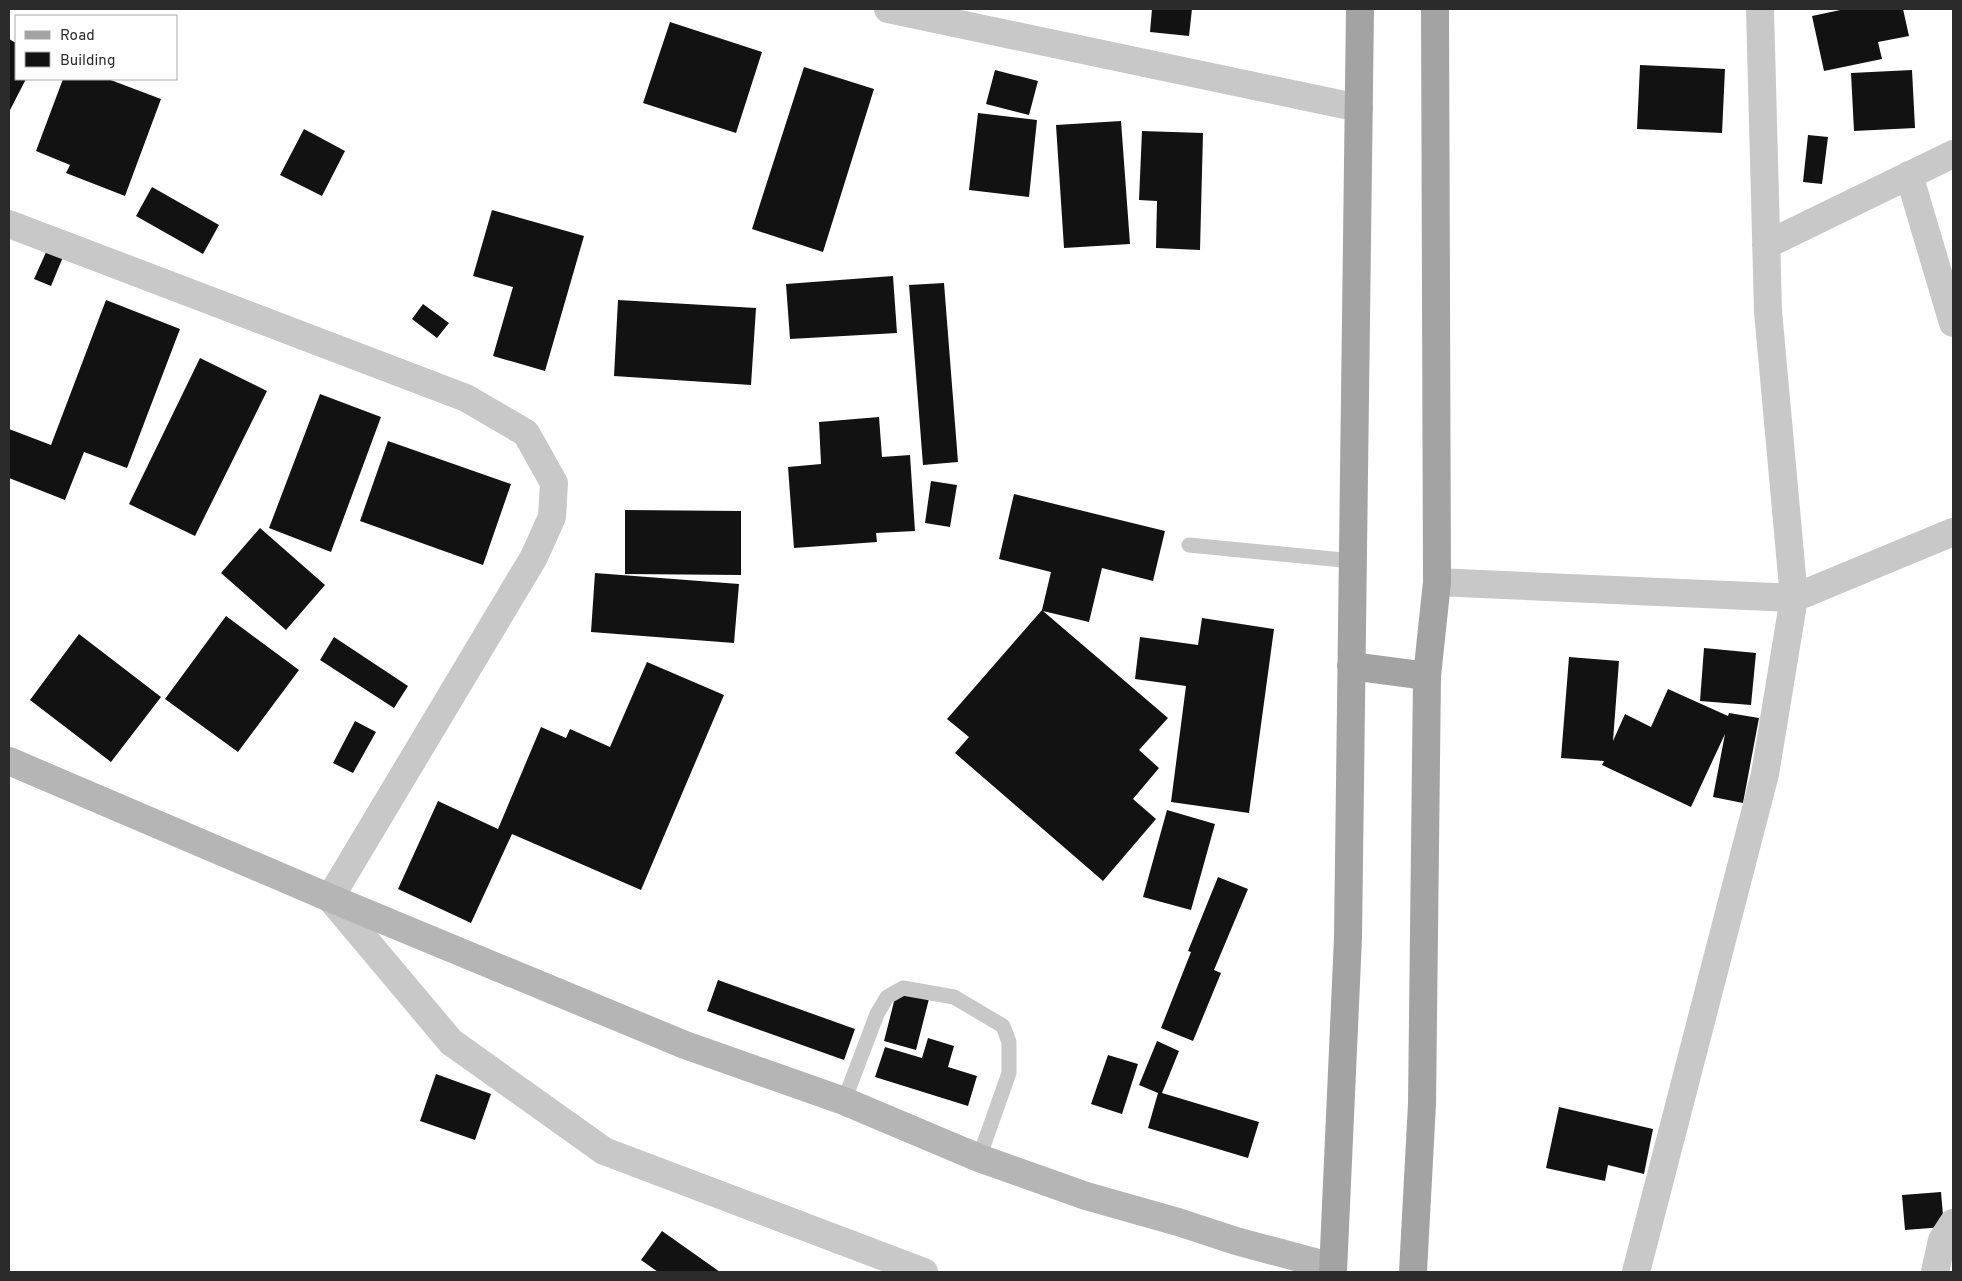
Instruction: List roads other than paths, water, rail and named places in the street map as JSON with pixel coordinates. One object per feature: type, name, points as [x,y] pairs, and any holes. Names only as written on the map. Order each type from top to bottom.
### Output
[{"type":"main road","points":[[1333,1270],[1348,938],[1360,9]]},
{"type":"main road","points":[[1412,1272],[1422,1104],[1427,676],[1437,582],[1435,9]]},
{"type":"main road","points":[[1351,666],[1427,676]]},
{"type":"street","points":[[888,9],[1359,108]]},
{"type":"street","points":[[1636,1272],[1765,774],[1794,598],[1768,311],[1760,9]]},
{"type":"street","points":[[1766,245],[1953,154]]},
{"type":"street","points":[[1909,175],[1953,323]]},
{"type":"street","points":[[9,224],[466,398],[526,433],[554,482],[552,518],[534,557],[330,898]]},
{"type":"street","points":[[1437,582],[1794,598],[1953,532]]},
{"type":"street","points":[[9,761],[330,898],[685,1045],[844,1101],[979,1158],[1086,1196],[1333,1270]]},
{"type":"street","points":[[330,898],[451,1042],[604,1150],[924,1272]]},
{"type":"street","points":[[1935,1272],[1942,1240],[1953,1223]]},
{"type":"lane","points":[[1189,545],[1352,561]]},
{"type":"lane","points":[[844,1101],[877,1014],[887,997],[903,988],[954,997],[1003,1026],[1009,1042],[1009,1073],[979,1158]]}]
